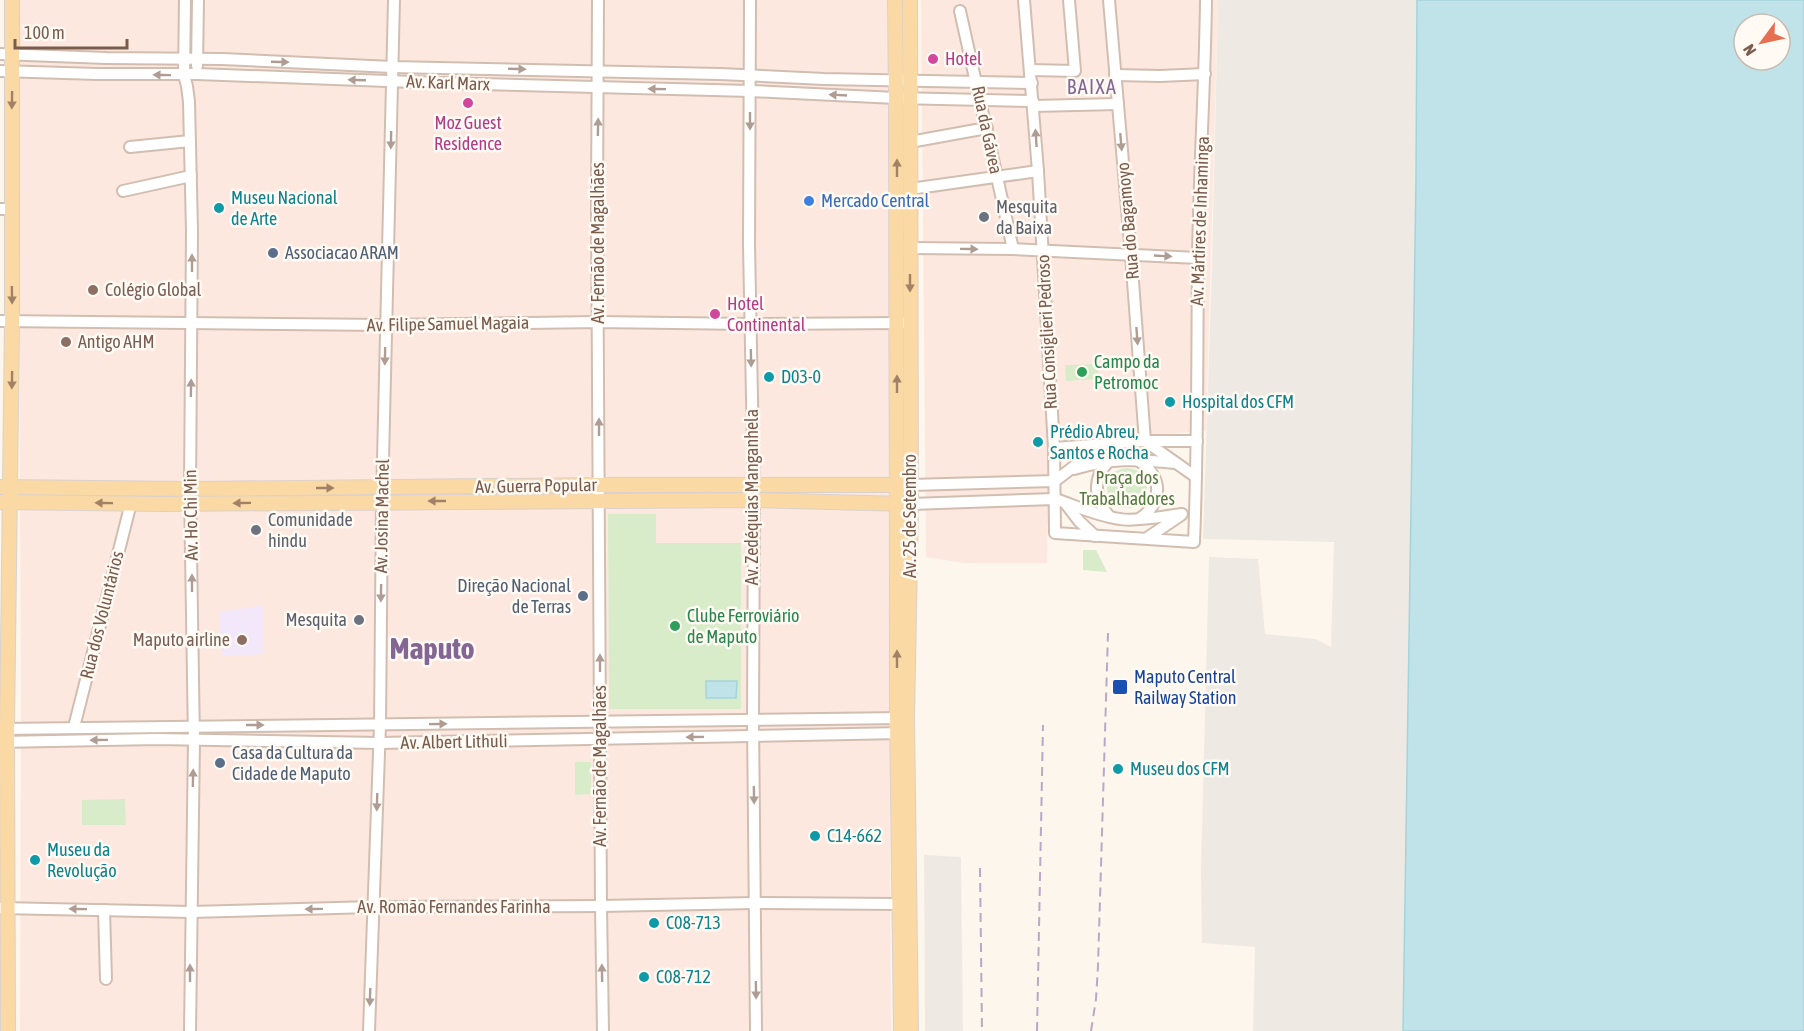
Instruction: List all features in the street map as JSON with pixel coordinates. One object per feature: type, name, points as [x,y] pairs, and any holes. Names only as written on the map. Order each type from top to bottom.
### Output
[{"type":"main road","points":[[9,1031],[4,908],[4,736],[11,526],[5,502],[6,54],[12,0]]},
{"type":"main road","points":[[895,0],[903,80]]},
{"type":"main road","points":[[903,98],[910,0]]},
{"type":"main road","name":"Av. 25 de Setembro","points":[[903,98],[910,142],[910,248],[903,323]]},
{"type":"main road","name":"Av. 25 de Setembro","points":[[903,98],[902,718],[911,1031]]},
{"type":"main road","name":"Av. Guerra Popular","points":[[382,495],[599,485],[904,485]]},
{"type":"main road","name":"Av. Guerra Popular","points":[[5,487],[162,489],[191,496]]},
{"type":"main road","name":"Av. Guerra Popular","points":[[5,502],[131,503],[191,496],[382,495],[904,504]]},
{"type":"main road","name":"Av. 25 de Setembro","points":[[901,1031],[899,904],[903,733]]},
{"type":"street","name":"Av. Ho Chi Min","points":[[186,0],[183,59],[188,94],[191,176],[194,741],[190,1031]]},
{"type":"street","points":[[197,74],[198,0]]},
{"type":"street","name":"Av. Josina Machel","points":[[369,1031],[380,725],[385,326],[394,0]]},
{"type":"street","name":"Av. Fernão de Magalhães","points":[[598,0],[597,204],[603,1031]]},
{"type":"street","name":"Av. Zedéquias Manganhela","points":[[750,0],[750,324],[756,1031]]},
{"type":"street","name":"Rua Consiglieri Pedroso","points":[[1024,0],[1034,103],[1054,448]]},
{"type":"street","points":[[1030,70],[1075,72],[1069,0]]},
{"type":"street","name":"Rua do Bagamoyo","points":[[1109,0],[1145,441]]},
{"type":"street","name":"Av. Mártires de Inhaminga","points":[[1197,441],[1198,258],[1206,0]]},
{"type":"street","name":"Rua da Gávea","points":[[960,11],[1012,249]]},
{"type":"street","name":"Av. Karl Marx","points":[[6,54],[392,67],[1032,83]]},
{"type":"street","name":"Av. Karl Marx","points":[[6,71],[197,74],[1118,104]]},
{"type":"street","points":[[1115,75],[1205,74]]},
{"type":"street","points":[[910,142],[987,128]]},
{"type":"street","points":[[130,147],[190,141]]},
{"type":"street","points":[[910,189],[1038,171]]},
{"type":"street","points":[[123,190],[191,176]]},
{"type":"street","points":[[910,248],[1012,249],[1198,258]]},
{"type":"street","name":"Av. Filipe Samuel Magaia","points":[[6,321],[385,326],[598,322],[903,323]]},
{"type":"street","points":[[1145,441],[1196,477]]},
{"type":"street","points":[[1145,441],[1197,441],[1194,542],[1055,533],[1054,448],[1145,441]]},
{"type":"street","points":[[1055,481],[1102,445]]},
{"type":"street","points":[[1069,470],[1090,464],[1137,459],[1178,464]]},
{"type":"street","points":[[1137,459],[1153,473],[1157,484],[1154,505],[1149,513],[1139,519]]},
{"type":"street","points":[[1109,461],[1097,478],[1096,489],[1103,509],[1110,516]]},
{"type":"street","name":"Av. Guerra Popular","points":[[904,485],[1055,481]]},
{"type":"street","name":"Av. Guerra Popular","points":[[904,504],[1055,499],[1119,519],[1182,514]]},
{"type":"street","name":"Rua dos Voluntários","points":[[74,727],[131,503]]},
{"type":"street","points":[[1144,539],[1164,528],[1196,503]]},
{"type":"street","name":"Av. Guerra Popular","points":[[1066,504],[1095,536]]},
{"type":"street","name":"Av. Albert Lithuli","points":[[4,736],[74,727],[902,718]]},
{"type":"street","name":"Av. Albert Lithuli","points":[[4,736],[379,743],[903,733]]},
{"type":"street","name":"Av. Romão Fernandes Farinha","points":[[4,908],[190,912],[373,907],[755,903],[899,904]]},
{"type":"street","points":[[104,910],[106,979]]},
{"type":"shaded area","points":[[17,0],[891,0],[888,471],[891,1031],[20,1031],[21,682]]},
{"type":"shaded area","points":[[921,0],[1218,0],[1206,431],[1049,442],[1047,563],[964,563],[926,557]]},
{"type":"shaded area","points":[[1218,0],[1417,0],[1403,1031],[1253,1031],[1255,947],[1202,943],[1201,870],[1209,557],[1258,559],[1265,634],[1316,639],[1331,647],[1334,542],[1203,539]]},
{"type":"shaded area","name":"Maputo airline","points":[[264,605],[264,654],[222,656],[219,612]]},
{"type":"shaded area","points":[[924,855],[961,857],[963,1031],[925,1031]]},
{"type":"green space","name":"Campo da Petromoc","points":[[1098,364],[1099,379],[1066,381],[1065,365]]},
{"type":"green space","name":"Praça dos Trabalhadores","points":[[1127,468],[1141,474],[1147,488],[1141,502],[1127,508],[1113,502],[1107,488],[1113,474]]},
{"type":"green space","name":"Clube Ferroviário de Maputo","points":[[608,514],[656,514],[656,543],[741,543],[741,709],[609,709]]},
{"type":"green space","points":[[1083,550],[1096,550],[1107,572],[1083,570]]},
{"type":"green space","points":[[575,762],[591,762],[591,794],[575,795]]},
{"type":"green space","points":[[125,799],[126,825],[82,825],[82,800]]},
{"type":"water","points":[[1417,0],[1804,0],[1804,1031],[1403,1031]]},
{"type":"water","points":[[706,681],[737,681],[736,698],[706,698]]},
{"type":"railway","points":[[1091,1031],[1098,966],[1108,633]]},
{"type":"railway","points":[[1037,1031],[1043,725]]},
{"type":"railway","points":[[980,868],[982,1031]]},
{"type":"place","name":"Hotel","points":[[933,59]]},
{"type":"place","name":"Moz Guest Residence","points":[[468,103]]},
{"type":"place","name":"Mercado Central","points":[[809,201]]},
{"type":"place","name":"Museu Nacional de Arte","points":[[219,208]]},
{"type":"place","name":"Mesquita da Baixa","points":[[984,217]]},
{"type":"place","name":"Associacao ARAM","points":[[273,253]]},
{"type":"place","name":"Colégio Global","points":[[93,290]]},
{"type":"place","name":"Hotel Continental","points":[[715,314]]},
{"type":"place","name":"Antigo AHM","points":[[66,342]]},
{"type":"place","name":"Campo da Petromoc","points":[[1082,372]]},
{"type":"place","name":"D03-0","points":[[769,377]]},
{"type":"place","name":"Hospital dos CFM","points":[[1170,402]]},
{"type":"place","name":"Prédio Abreu, Santos e Rocha","points":[[1038,442]]},
{"type":"place","name":"Comunidade hindu","points":[[256,530]]},
{"type":"place","name":"Direção Nacional de Terras","points":[[583,596]]},
{"type":"place","name":"Mesquita","points":[[359,620]]},
{"type":"place","name":"Clube Ferroviário de Maputo","points":[[675,626]]},
{"type":"place","name":"Maputo airline","points":[[242,640]]},
{"type":"place","name":"Maputo Central Railway Station","points":[[1120,687]]},
{"type":"place","name":"Casa da Cultura da Cidade de Maputo","points":[[220,763]]},
{"type":"place","name":"Museu dos CFM","points":[[1118,769]]},
{"type":"place","name":"C14-662","points":[[815,836]]},
{"type":"place","name":"Museu da Revolução","points":[[35,860]]},
{"type":"place","name":"C08-713","points":[[654,923]]},
{"type":"place","name":"C08-712","points":[[644,977]]},
{"type":"district","name":"BAIXA","points":[[1092,87]]},
{"type":"district","name":"Maputo","points":[[432,649]]}]
